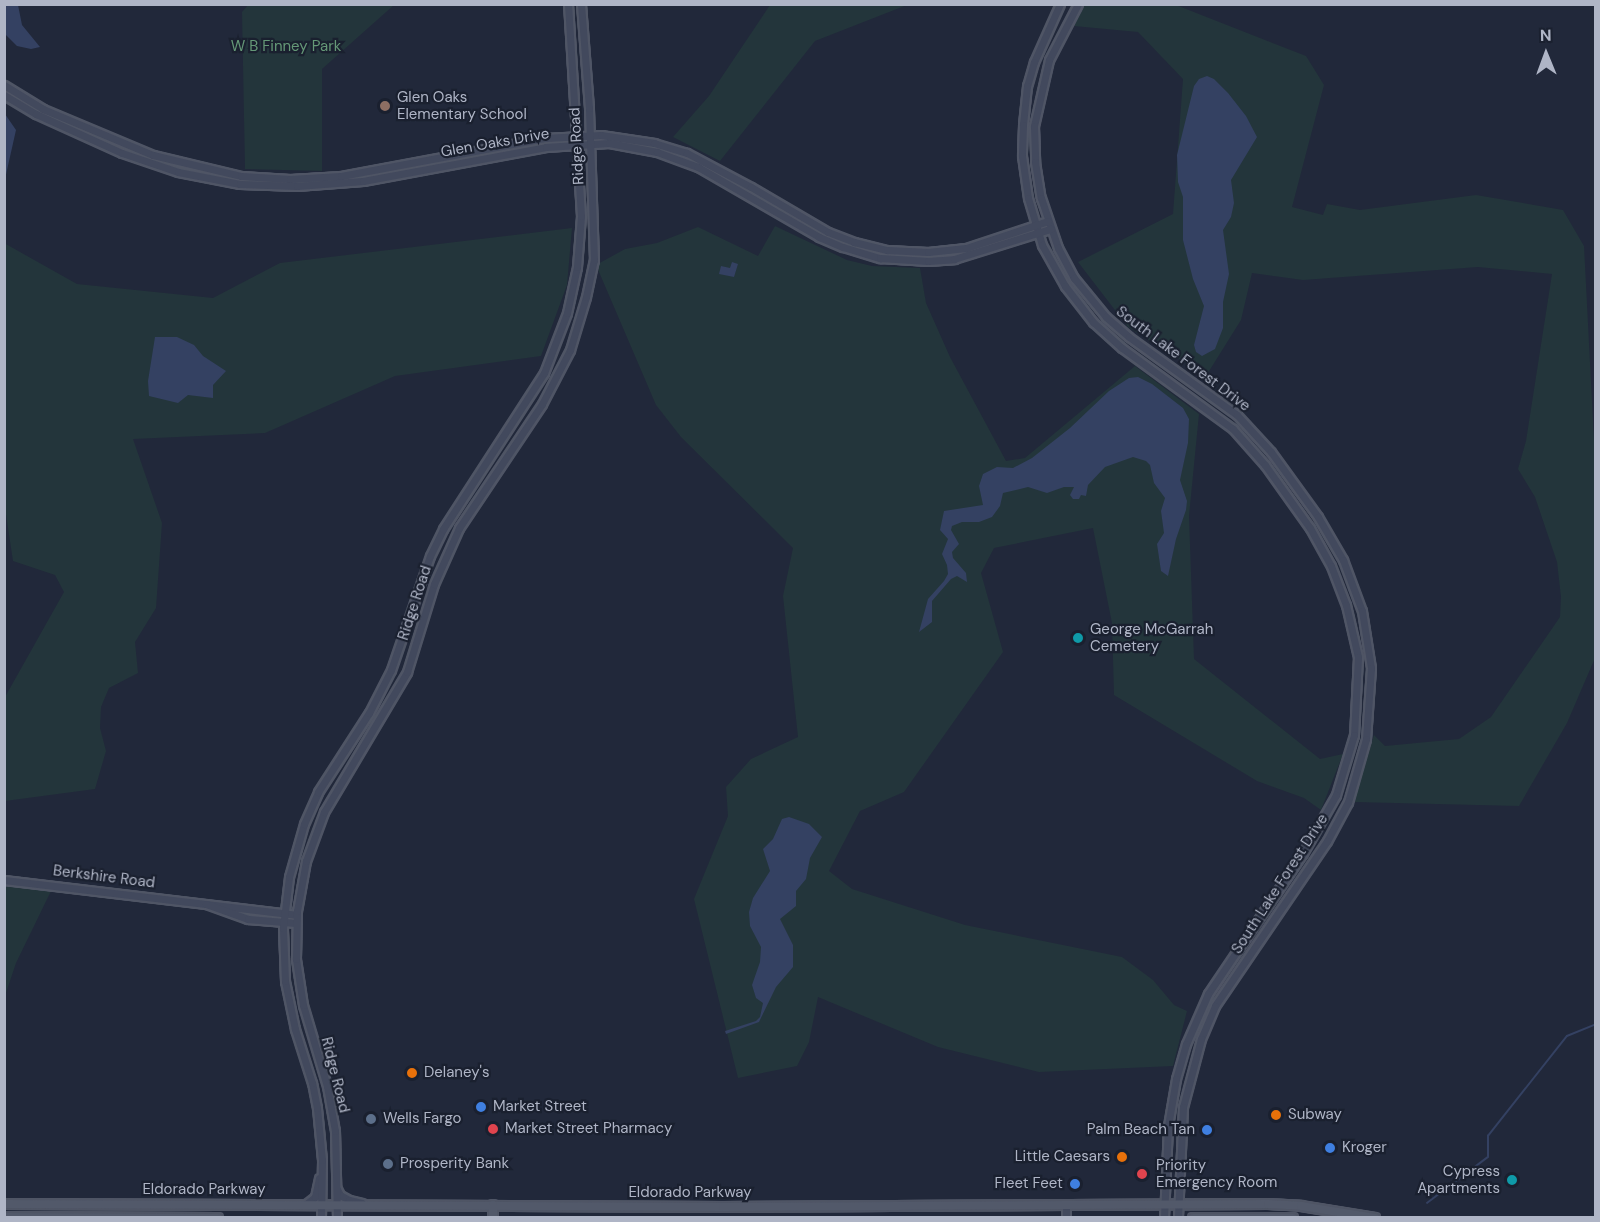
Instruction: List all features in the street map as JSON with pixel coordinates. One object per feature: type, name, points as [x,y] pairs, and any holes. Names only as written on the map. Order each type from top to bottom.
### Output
[{"type":"main road","name":"Ridge Road","points":[[321,1218],[322,1160],[314,1088],[295,1029],[285,981],[284,913],[294,855],[309,813],[332,769],[386,683],[435,544],[451,514],[534,390],[552,356],[574,289],[580,247],[581,216],[568,4]]},
{"type":"main road","name":"Ridge Road","points":[[337,1218],[335,1131],[327,1086],[303,1005],[296,959],[296,915],[306,861],[324,812],[407,672],[434,584],[450,547],[472,507],[542,404],[570,350],[586,297],[594,260],[594,216],[581,4]]},
{"type":"main road","name":"South Lake Forest Drive","points":[[1060,4],[1034,62],[1024,108],[1022,156],[1028,198],[1038,234],[1065,286],[1093,322],[1122,348],[1233,429],[1265,465],[1326,554],[1346,605],[1357,648],[1359,671],[1355,727],[1340,786],[1303,853],[1208,994],[1186,1044],[1176,1079],[1168,1126],[1164,1218]]},
{"type":"main road","name":"South Lake Forest Drive","points":[[1078,4],[1049,60],[1034,126],[1037,172],[1049,225],[1074,278],[1106,317],[1129,337],[1237,415],[1271,452],[1318,517],[1343,560],[1362,611],[1372,678],[1368,730],[1348,802],[1322,849],[1215,1006],[1201,1039],[1183,1107],[1178,1218]]},
{"type":"main road","name":"Glen Oaks Drive","points":[[4,85],[43,109],[153,156],[250,177],[290,179],[341,176],[577,134],[590,139],[657,152],[705,167],[828,232],[854,242],[887,249],[949,251],[1035,225],[1049,225]]},
{"type":"main road","name":"Glen Oaks Drive","points":[[4,95],[36,114],[122,153],[178,172],[256,186],[319,186],[363,181],[590,139]]},
{"type":"main road","name":"Glen Oaks Drive","points":[[705,167],[819,237],[880,258],[928,261],[954,259],[1038,234],[1049,225]]},
{"type":"main road","points":[[581,216],[594,216]]},
{"type":"main road","name":"Berkshire Road","points":[[4,880],[53,884],[296,915]]},
{"type":"main road","name":"Berkshire Road","points":[[201,902],[248,919],[296,923]]},
{"type":"main road","points":[[306,1204],[315,1197],[322,1160]]},
{"type":"main road","points":[[337,1187],[340,1196],[349,1200],[374,1204]]},
{"type":"main road","name":"Eldorado Parkway","points":[[4,1204],[1301,1206],[1375,1218]]},
{"type":"main road","points":[[118,1204],[119,1217]]},
{"type":"main road","points":[[493,1205],[493,1218]]},
{"type":"main road","points":[[1066,1205],[1066,1218]]},
{"type":"main road","points":[[1299,1218],[1301,1206]]},
{"type":"main road","name":"Eldorado Parkway","points":[[4,1217],[218,1218]]},
{"type":"main road","points":[[1193,1218],[1293,1218]]},
{"type":"green space","name":"W B Finney Park","points":[[248,5],[394,5],[322,69],[322,171],[245,169],[242,12]]},
{"type":"green space","points":[[770,5],[907,5],[815,41],[720,161],[673,137],[709,96]]},
{"type":"green space","points":[[1085,5],[1176,5],[1306,56],[1324,85],[1292,207],[1323,215],[1327,204],[1360,210],[1476,195],[1563,210],[1584,246],[1596,479],[1595,658],[1567,723],[1519,806],[1354,802],[1374,735],[1385,746],[1459,739],[1491,717],[1560,617],[1561,597],[1557,562],[1535,497],[1518,469],[1526,441],[1552,274],[1478,267],[1303,280],[1252,273],[1241,320],[1206,376],[1128,327],[1078,262],[1173,214],[1183,79],[1138,32],[1074,26]]},
{"type":"green space","points":[[775,226],[847,260],[872,266],[920,268],[926,303],[950,357],[1006,461],[1025,458],[1135,366],[1199,414],[1189,516],[1194,659],[1320,759],[1343,754],[1321,810],[1304,798],[1257,781],[1114,695],[1112,623],[1093,528],[994,548],[981,573],[1003,652],[904,792],[860,811],[829,871],[852,889],[965,925],[1122,957],[1153,980],[1174,1005],[1187,1011],[1173,1066],[1039,1072],[938,1047],[818,997],[809,1042],[797,1066],[738,1078],[694,899],[728,816],[726,787],[751,759],[798,737],[783,596],[793,548],[681,437],[656,405],[596,265],[625,249],[657,243],[698,227],[758,256]]},
{"type":"green space","points":[[572,228],[567,285],[541,356],[395,376],[265,433],[133,439],[162,523],[156,608],[135,642],[138,673],[109,688],[101,707],[100,728],[106,751],[95,789],[5,801],[5,697],[64,592],[55,575],[13,561],[4,501],[4,243],[77,284],[213,298],[280,263]]},
{"type":"green space","points":[[5,884],[52,889],[16,963],[5,996]]},
{"type":"water","points":[[4,5],[18,5],[22,25],[40,47],[31,49],[17,46],[5,34]]},
{"type":"water","points":[[1207,76],[1214,79],[1228,93],[1246,116],[1257,137],[1231,180],[1234,203],[1231,217],[1223,230],[1229,274],[1223,302],[1223,328],[1215,349],[1202,356],[1196,352],[1194,345],[1204,306],[1193,279],[1183,240],[1183,197],[1178,182],[1177,155],[1194,86],[1199,79]]},
{"type":"water","points":[[5,114],[16,130],[5,179]]},
{"type":"water","points":[[732,262],[738,264],[734,277],[719,274],[721,266],[730,268]]},
{"type":"water","points":[[155,337],[177,337],[194,345],[203,356],[226,371],[213,385],[213,398],[188,395],[178,403],[149,396],[148,381]]},
{"type":"water","points":[[1138,377],[1152,384],[1183,408],[1189,419],[1188,443],[1180,480],[1187,501],[1186,510],[1176,539],[1168,576],[1161,571],[1157,544],[1164,533],[1161,511],[1165,498],[1154,483],[1150,465],[1146,461],[1133,457],[1105,467],[1088,485],[1086,496],[1081,495],[1079,499],[1073,499],[1070,495],[1074,487],[1064,487],[1047,493],[1028,487],[1003,493],[1000,506],[992,517],[979,522],[962,522],[952,526],[951,530],[959,544],[952,552],[953,558],[966,573],[967,582],[957,576],[951,579],[932,601],[932,622],[919,632],[928,599],[948,574],[942,554],[948,539],[940,530],[944,511],[983,505],[979,486],[983,474],[997,467],[1013,468],[1032,458],[1070,428],[1109,391],[1129,378]]},
{"type":"water","points":[[789,817],[809,824],[822,837],[810,858],[806,879],[796,891],[796,906],[780,919],[793,945],[793,967],[776,987],[759,1022],[726,1034],[725,1031],[756,1021],[760,1017],[763,1003],[756,998],[752,985],[760,962],[761,947],[750,926],[749,912],[753,898],[770,871],[763,849],[773,839],[782,819]]},
{"type":"waterway","points":[[1427,1203],[1488,1157],[1488,1136],[1567,1036],[1596,1024]]},
{"type":"place","name":"Glen Oaks Elementary School","points":[[385,106]]},
{"type":"place","name":"George McGarrah Cemetery","points":[[1078,638]]},
{"type":"place","name":"Delaney's","points":[[412,1073]]},
{"type":"place","name":"Market Street","points":[[481,1107]]},
{"type":"place","name":"Subway","points":[[1276,1115]]},
{"type":"place","name":"Wells Fargo","points":[[371,1119]]},
{"type":"place","name":"Market Street Pharmacy","points":[[493,1129]]},
{"type":"place","name":"Palm Beach Tan","points":[[1207,1130]]},
{"type":"place","name":"Kroger","points":[[1330,1148]]},
{"type":"place","name":"Little Caesars","points":[[1122,1157]]},
{"type":"place","name":"Prosperity Bank","points":[[388,1164]]},
{"type":"place","name":"Priority Emergency Room","points":[[1142,1174]]},
{"type":"place","name":"Cypress Apartments","points":[[1512,1180]]},
{"type":"place","name":"Fleet Feet","points":[[1075,1184]]}]
